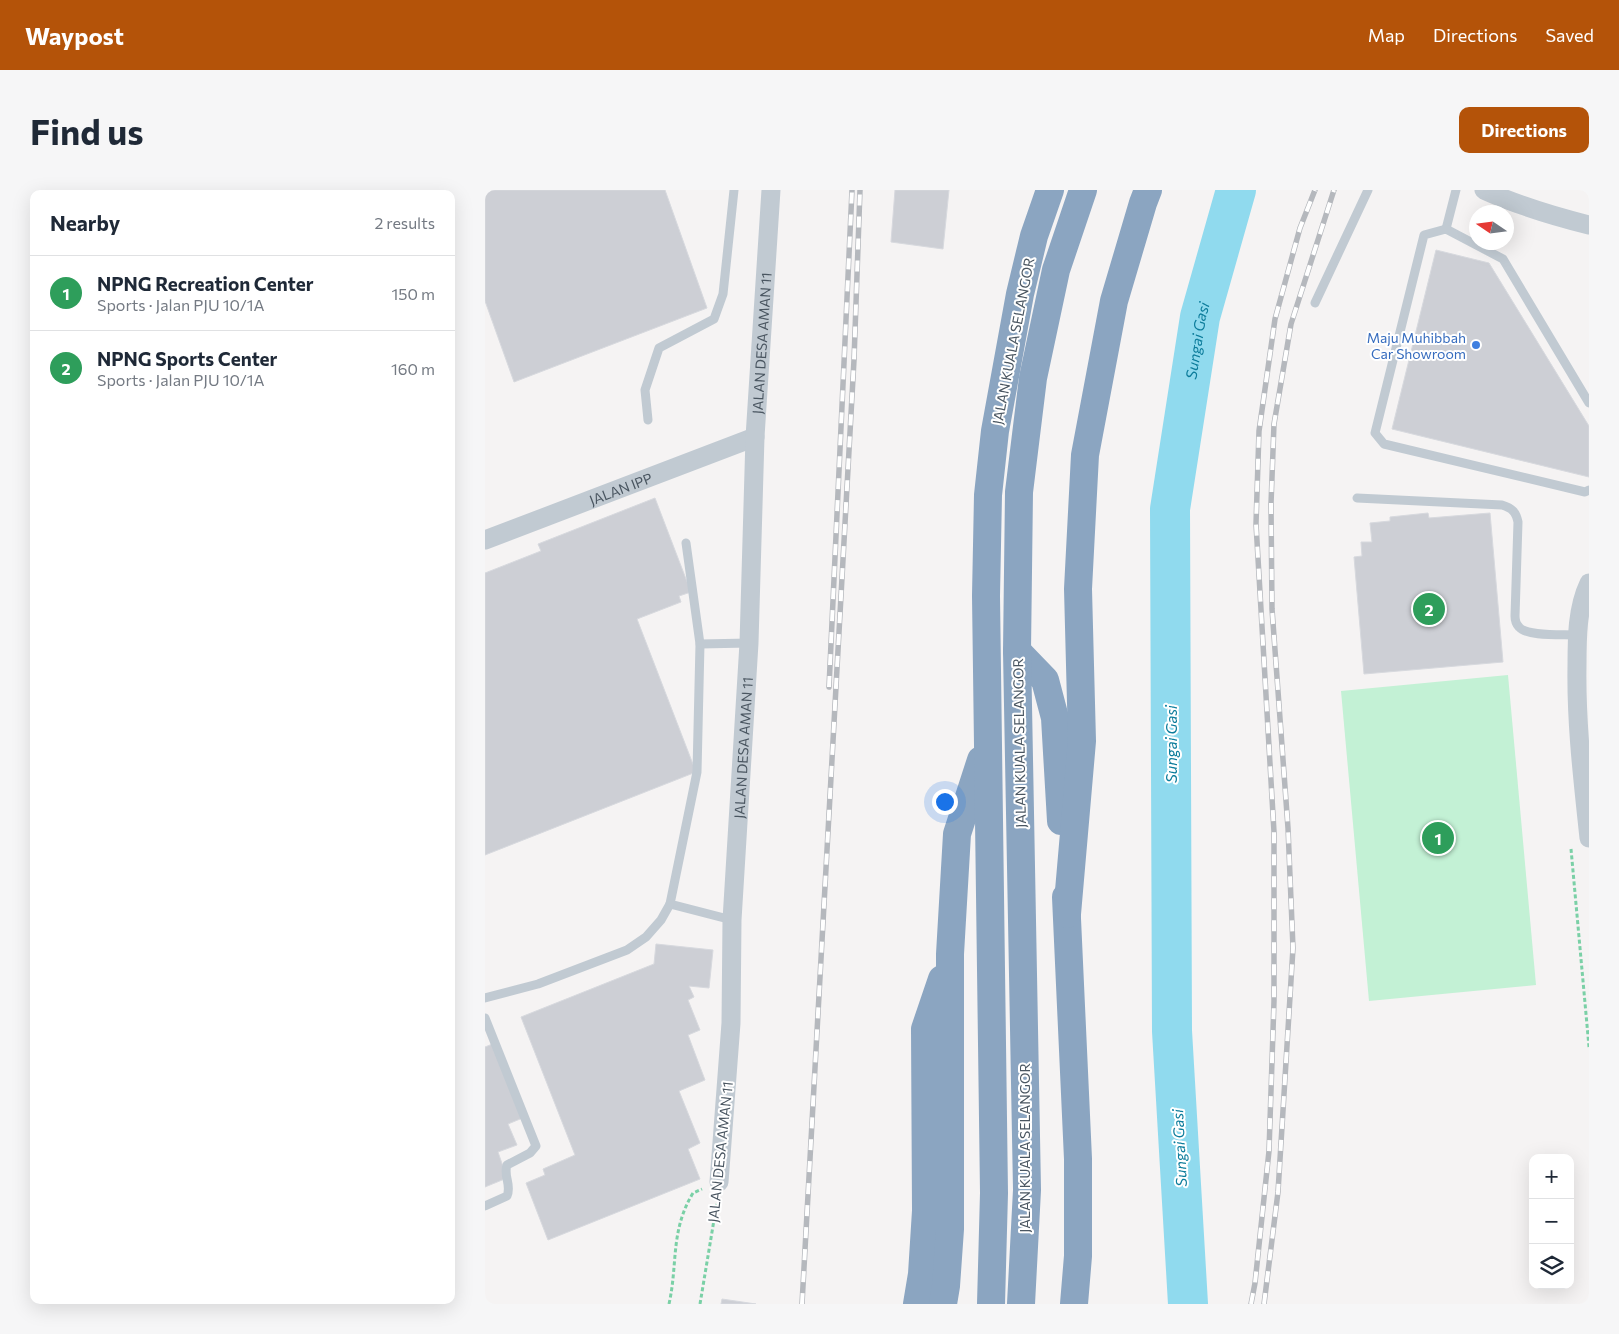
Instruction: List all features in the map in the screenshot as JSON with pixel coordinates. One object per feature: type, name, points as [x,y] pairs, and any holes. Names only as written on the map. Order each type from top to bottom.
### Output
[{"type":"highway","name":"JALAN KUALA SELANGOR","points":[[991,1304],[994,1193],[986,596],[989,486],[995,431],[1020,294],[1035,236],[1050,190]]},
{"type":"highway","name":"JALAN KUALA SELANGOR","points":[[1021,1304],[1027,1190],[1017,650],[1019,492],[1033,378],[1056,270],[1083,190]]},
{"type":"highway","points":[[1067,914],[1082,741],[1078,589],[1085,455],[1114,301],[1148,190]]},
{"type":"highway","points":[[1017,650],[1045,680],[1055,718],[1067,914],[1078,1159],[1078,1256],[1075,1304]]},
{"type":"highway","points":[[943,1304],[950,1229],[950,954],[957,834],[988,737]]},
{"type":"highway","points":[[917,1304],[922,1274],[926,1211],[925,1029],[950,954]]},
{"type":"street","name":"JALAN DESA AMAN 11","points":[[719,1182],[731,1023],[732,920],[749,643],[755,437],[771,190]]},
{"type":"street","points":[[1484,190],[1515,203],[1589,225]]},
{"type":"street","name":"JALAN IPP","points":[[485,540],[755,437]]},
{"type":"street","points":[[1588,827],[1578,728],[1577,635],[1583,595],[1589,583]]},
{"type":"lane","points":[[649,420],[645,390],[659,348],[676,337],[714,319],[723,294],[734,190]]},
{"type":"lane","points":[[1315,304],[1367,190]]},
{"type":"lane","points":[[1447,229],[1456,190]]},
{"type":"lane","points":[[1589,403],[1586,392],[1503,260],[1447,229],[1424,235],[1375,433],[1384,444],[1585,492],[1589,490]]},
{"type":"lane","points":[[1357,498],[1502,505],[1514,510],[1518,522],[1516,622],[1519,628],[1531,633],[1577,635]]},
{"type":"lane","points":[[485,998],[538,984],[627,950],[646,937],[661,920],[670,904],[697,772],[700,644],[686,543]]},
{"type":"lane","points":[[700,644],[749,643]]},
{"type":"lane","points":[[670,904],[732,920]]},
{"type":"lane","points":[[485,1018],[536,1146],[530,1153],[507,1165],[505,1175],[509,1191],[507,1196],[485,1206]]},
{"type":"path","points":[[669,1304],[680,1221],[693,1193],[719,1182]]},
{"type":"path","name":"JALAN DESA AMAN 11","points":[[700,1304],[719,1182]]},
{"type":"green space","points":[[1508,675],[1536,985],[1369,1001],[1341,691]]},
{"type":"building","points":[[485,190],[665,190],[707,308],[514,382],[485,301]]},
{"type":"building","points":[[895,190],[949,190],[943,249],[891,242]]},
{"type":"building","name":"Maju Muhibbah Car Showroom","points":[[1436,250],[1489,263],[1589,426],[1589,477],[1392,429]]},
{"type":"building","points":[[655,498],[691,592],[679,596],[681,602],[637,619],[696,772],[485,855],[485,573],[541,551],[538,544]]},
{"type":"building","points":[[1428,513],[1429,518],[1490,513],[1503,662],[1364,674],[1354,557],[1362,556],[1361,542],[1372,542],[1370,523],[1390,521],[1390,517]]},
{"type":"building","points":[[656,944],[713,950],[709,988],[689,986],[694,997],[688,1000],[700,1030],[688,1035],[705,1080],[679,1091],[700,1143],[688,1149],[700,1179],[548,1240],[526,1183],[545,1175],[543,1169],[575,1155],[521,1017],[654,964]]},
{"type":"building","points":[[495,1043],[525,1117],[508,1124],[517,1145],[498,1152],[507,1178],[485,1187],[485,1047]]},
{"type":"building","points":[[722,1299],[756,1304],[721,1304]]},
{"type":"waterway","name":"Sungai Gasi","points":[[1188,1304],[1172,1031],[1170,509],[1200,317],[1236,190]]},
{"type":"railway","points":[[829,687],[852,190]]},
{"type":"railway","points":[[802,1304],[854,360],[860,190]]},
{"type":"railway","points":[[1251,1304],[1255,1283],[1269,1151],[1274,1001],[1274,832],[1256,524],[1259,431],[1275,319],[1300,228],[1315,190]]},
{"type":"railway","points":[[1264,1304],[1278,1192],[1293,948],[1288,828],[1272,609],[1271,504],[1274,424],[1291,324],[1334,190]]},
{"type":"place","name":"Maju Muhibbah Car Showroom","points":[[1476,345]]},
{"type":"place","name":"NPNG Sports Center","points":[[1429,609]]},
{"type":"place","name":"NPNG Recreation Center","points":[[1438,838]]}]
